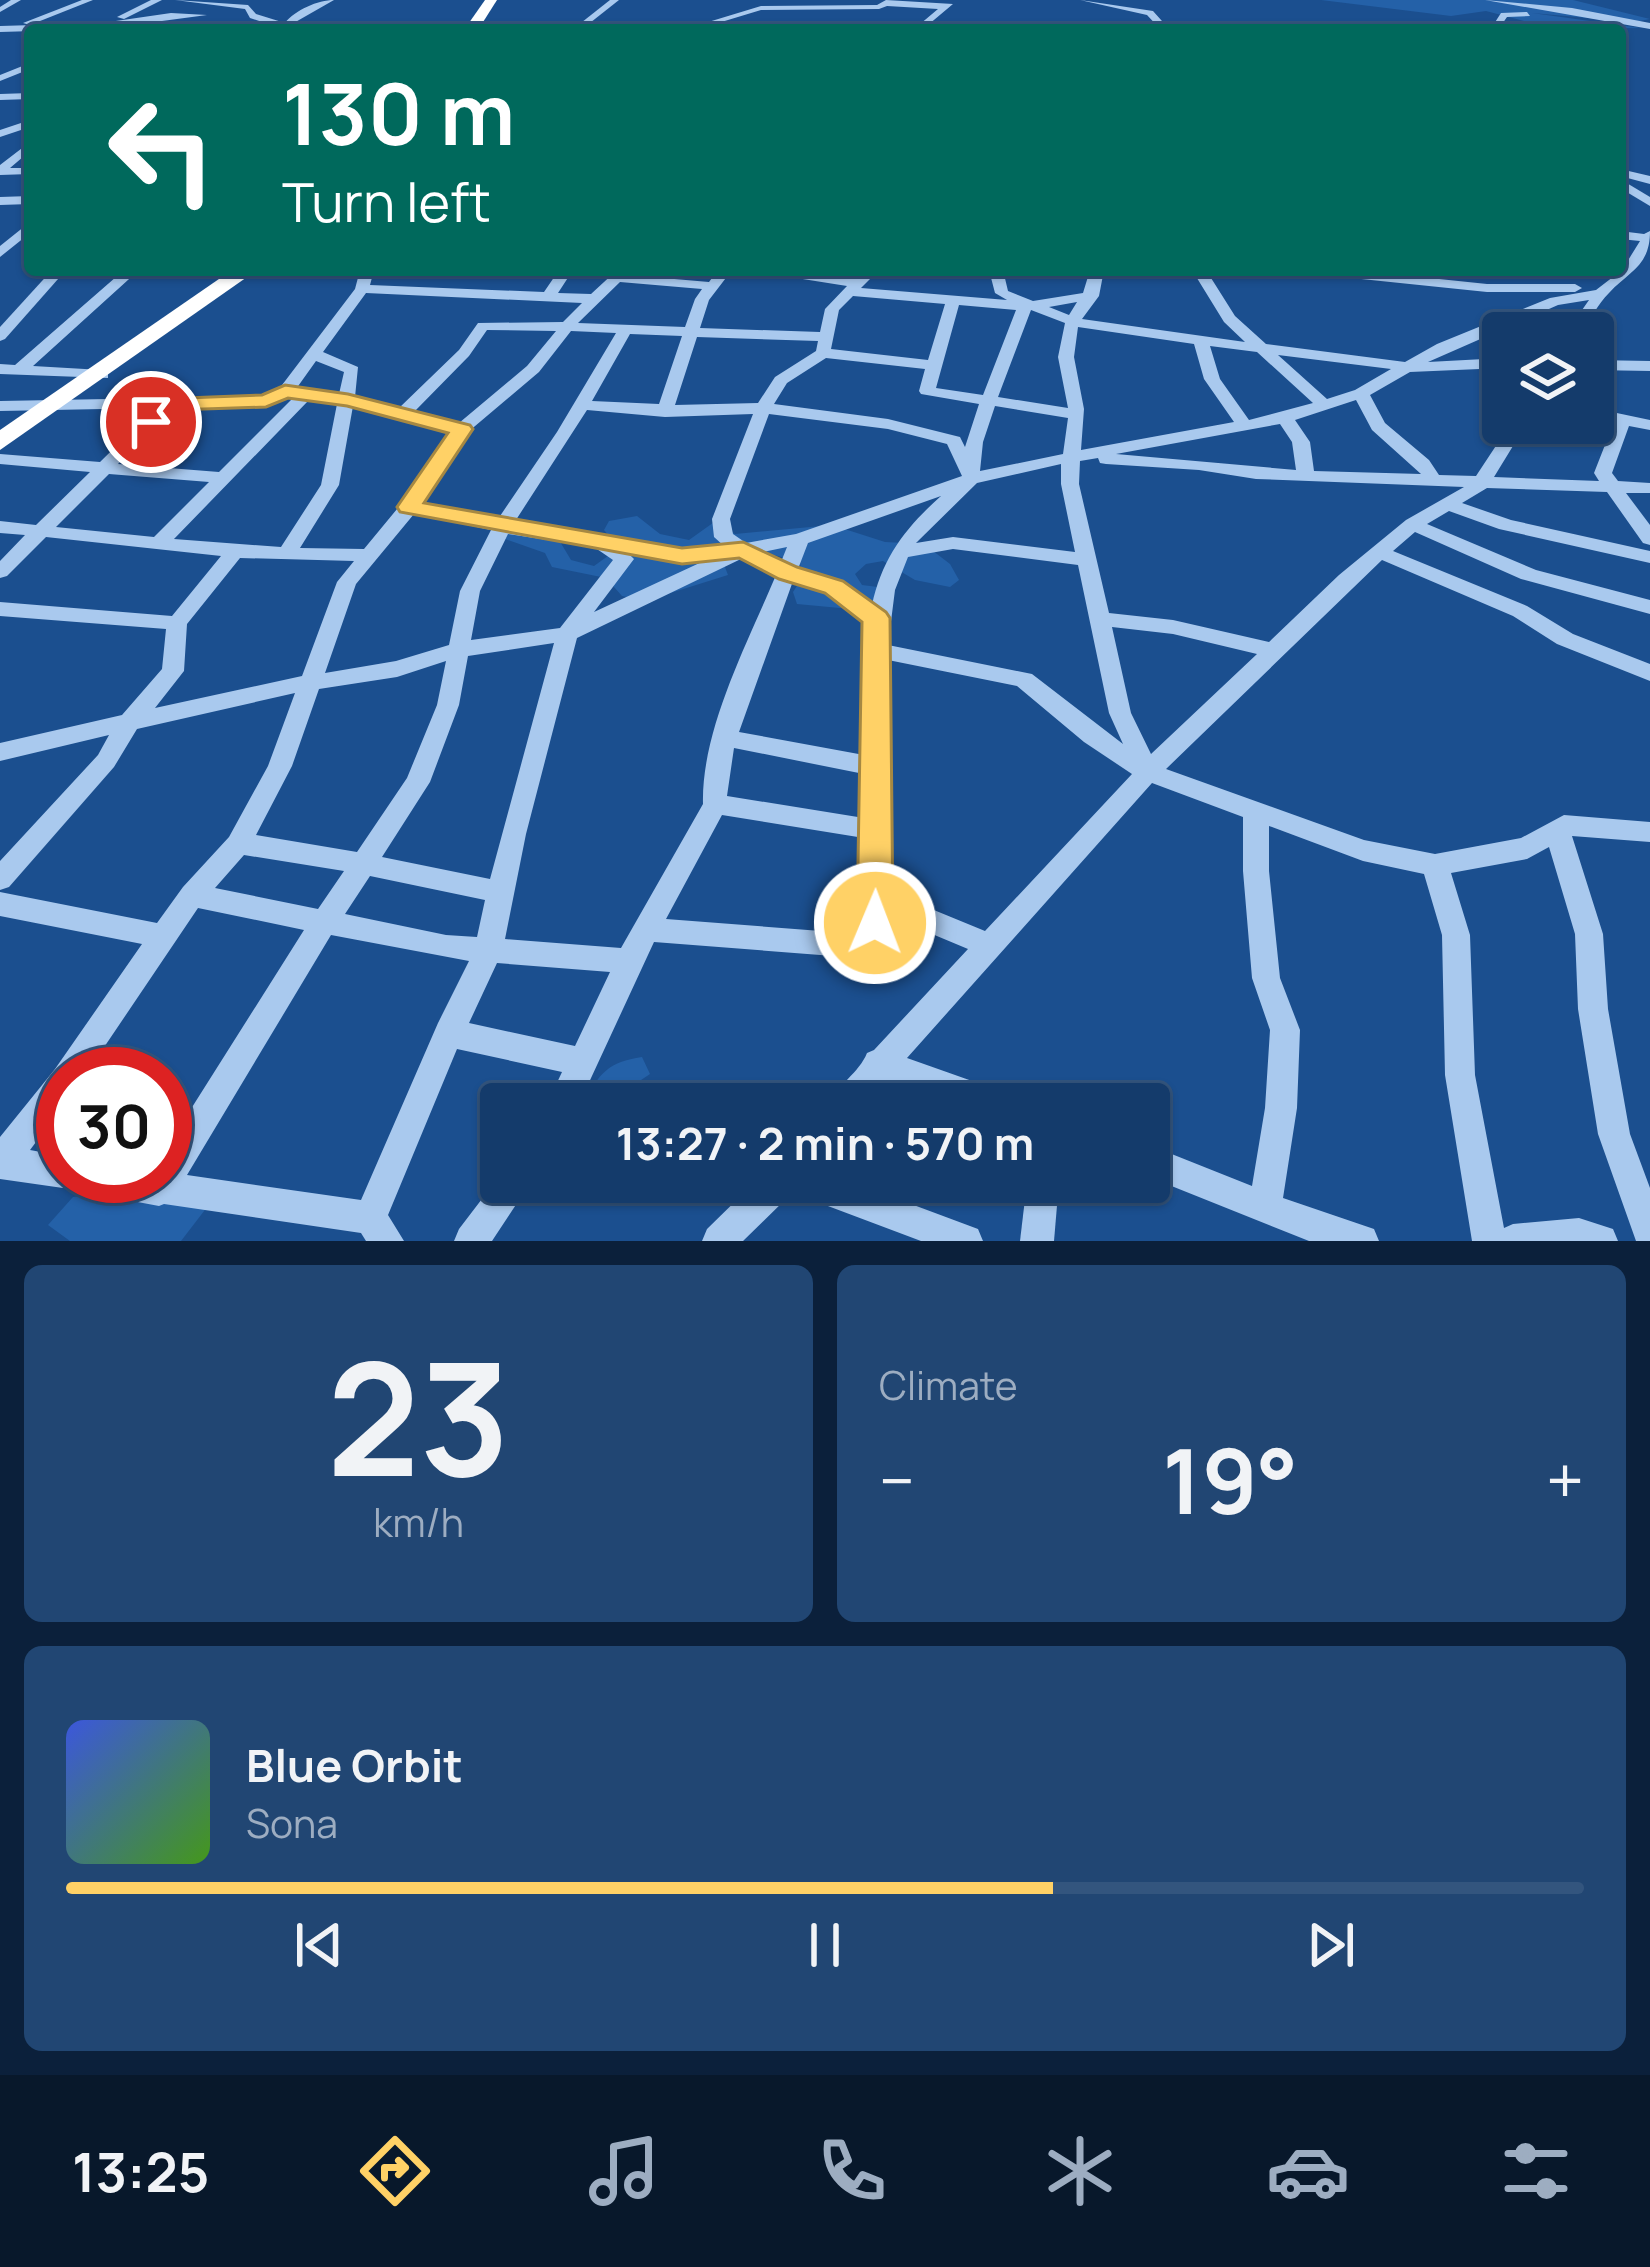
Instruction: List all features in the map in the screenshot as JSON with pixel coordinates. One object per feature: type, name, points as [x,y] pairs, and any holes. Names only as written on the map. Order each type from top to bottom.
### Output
[{"type":"highway","points":[[0,442],[238,276]]},
{"type":"street","points":[[0,10],[17,0]]},
{"type":"street","points":[[29,24],[89,0]]},
{"type":"street","points":[[107,24],[158,0]]},
{"type":"street","points":[[178,0],[248,7],[277,24]]},
{"type":"street","points":[[288,24],[330,0]]},
{"type":"street","points":[[584,24],[615,0]]},
{"type":"street","points":[[1084,0],[1150,13],[1160,24]]},
{"type":"street","points":[[1490,0],[1556,7],[1650,26]]},
{"type":"street","points":[[1498,24],[1504,15],[1572,0]]},
{"type":"street","points":[[726,24],[740,13],[787,4],[879,8],[890,2],[949,4]]},
{"type":"street","points":[[924,24],[949,4]]},
{"type":"street","points":[[121,24],[171,15],[258,13]]},
{"type":"street","points":[[16,29],[24,26]]},
{"type":"street","points":[[0,29],[24,29]]},
{"type":"street","points":[[0,68],[15,72]]},
{"type":"street","points":[[0,78],[24,68]]},
{"type":"street","points":[[0,171],[24,150]]},
{"type":"street","points":[[0,253],[24,231]]},
{"type":"street","points":[[1626,271],[1650,237]]},
{"type":"street","points":[[1630,268],[1650,275]]},
{"type":"street","points":[[4,327],[54,276]]},
{"type":"street","points":[[20,370],[125,276]]},
{"type":"street","points":[[159,543],[294,394],[363,276],[547,298],[597,299]]},
{"type":"street","points":[[547,298],[562,276]]},
{"type":"street","points":[[87,1047],[192,895],[238,844],[280,766],[346,582],[409,507],[462,429],[532,369],[569,324],[619,276]]},
{"type":"street","points":[[636,276],[712,286]]},
{"type":"street","points":[[665,412],[703,299],[720,276]]},
{"type":"street","points":[[800,276],[857,288],[1026,306],[1093,296]]},
{"type":"street","points":[[867,276],[832,309],[824,345],[781,380],[763,408],[721,519],[724,537],[743,550],[788,573],[834,587],[876,618]]},
{"type":"street","points":[[998,276],[1003,293],[1074,322],[1409,368],[1482,364]]},
{"type":"street","points":[[1095,276],[1093,296],[1069,330],[1064,368],[1076,414],[1068,457],[1120,712],[1148,772]]},
{"type":"street","points":[[1203,276],[1229,319],[1324,405]]},
{"type":"street","points":[[1374,276],[1487,287],[1603,291]]},
{"type":"street","points":[[1588,312],[1621,276]]},
{"type":"street","points":[[409,507],[682,556],[743,550],[800,539],[971,479],[1285,418],[1361,393],[1442,347],[1555,301],[1603,291]]},
{"type":"street","points":[[0,301],[33,299]]},
{"type":"street","points":[[953,300],[927,391],[1076,414]]},
{"type":"street","points":[[648,930],[872,947],[878,899],[873,766],[876,618],[900,552],[931,514],[971,479],[972,436],[1004,364],[1017,317],[1026,306]]},
{"type":"street","points":[[401,415],[464,353],[483,326],[569,324],[824,345],[934,365]]},
{"type":"street","points":[[192,1136],[323,924],[418,782],[448,705],[470,591],[502,527],[583,405],[626,328]]},
{"type":"street","points":[[1201,340],[1212,379],[1244,425]]},
{"type":"street","points":[[287,551],[330,484],[348,400],[352,370],[314,354]]},
{"type":"street","points":[[1614,365],[1650,366]]},
{"type":"street","points":[[0,369],[102,375]]},
{"type":"street","points":[[1361,393],[1378,426],[1423,464],[1433,480]]},
{"type":"street","points":[[0,406],[266,401],[294,394],[348,400],[462,429]]},
{"type":"street","points":[[0,572],[168,404]]},
{"type":"street","points":[[583,405],[665,412],[763,408],[888,424],[954,441],[971,479]]},
{"type":"street","points":[[1285,418],[1301,442],[1306,474]]},
{"type":"street","points":[[1614,418],[1650,425]]},
{"type":"street","points":[[1623,420],[1604,473],[1612,488],[1640,513],[1650,539]]},
{"type":"street","points":[[862,1083],[1148,772],[1379,552],[1444,503],[1480,485],[1506,444]]},
{"type":"street","points":[[1068,457],[1480,485],[1650,488]]},
{"type":"street","points":[[0,459],[222,478]]},
{"type":"street","points":[[1444,503],[1506,525],[1650,556]]},
{"type":"street","points":[[1413,524],[1459,550],[1536,579],[1650,607]]},
{"type":"street","points":[[0,527],[236,550],[368,555]]},
{"type":"street","points":[[192,1191],[214,1192],[379,1230],[448,1033],[488,952],[567,634],[624,559],[600,542],[502,527]]},
{"type":"street","points":[[573,1083],[629,961],[715,804],[711,791],[726,738],[800,539]]},
{"type":"street","points":[[900,552],[953,543],[1086,560]]},
{"type":"street","points":[[0,879],[106,761],[127,725],[172,671],[177,623],[236,550]]},
{"type":"street","points":[[0,752],[308,681],[398,669],[456,650],[567,634],[743,550]]},
{"type":"street","points":[[1379,552],[1520,611],[1565,639],[1650,673]]},
{"type":"street","points":[[0,609],[177,623]]},
{"type":"street","points":[[1100,620],[1173,627],[1274,650]]},
{"type":"street","points":[[876,650],[1024,680],[1092,736],[1148,772],[1364,850],[1435,865],[1527,848],[1564,825],[1650,832]]},
{"type":"street","points":[[726,738],[873,766]]},
{"type":"street","points":[[715,804],[877,830]]},
{"type":"street","points":[[1256,814],[1266,978],[1285,1030],[1281,1108],[1264,1208]]},
{"type":"street","points":[[1557,830],[1589,934],[1593,1009],[1615,1135],[1650,1234]]},
{"type":"street","points":[[238,844],[311,850],[414,878],[501,892]]},
{"type":"street","points":[[1435,865],[1456,934],[1460,1075],[1489,1241]]},
{"type":"street","points":[[192,895],[323,924],[488,952],[629,961]]},
{"type":"street","points":[[878,899],[988,945]]},
{"type":"street","points":[[0,904],[164,936]]},
{"type":"street","points":[[448,1033],[583,1062]]},
{"type":"street","points":[[878,1063],[935,1083]]},
{"type":"street","points":[[36,1116],[1,1162],[36,1168]]},
{"type":"street","points":[[1170,1170],[1362,1241]]},
{"type":"street","points":[[471,1241],[499,1203]]},
{"type":"street","points":[[719,1241],[758,1203]]},
{"type":"street","points":[[864,1203],[966,1241]]},
{"type":"street","points":[[1037,1241],[1041,1203]]},
{"type":"street","points":[[1513,1241],[1579,1234],[1600,1241]]},
{"type":"shaded area","points":[[1321,0],[1573,0],[1650,19],[1634,22],[1532,13],[1612,24],[1535,24],[1486,11],[1451,16]]},
{"type":"shaded area","points":[[637,516],[660,534],[689,540],[717,520],[735,534],[832,525],[885,542],[924,544],[950,564],[959,580],[950,587],[915,580],[883,561],[866,564],[855,574],[862,585],[878,587],[872,611],[797,604],[793,592],[802,578],[800,562],[763,552],[723,562],[728,575],[645,601],[622,596],[606,578],[552,567],[545,553],[502,538],[524,521],[559,540],[571,560],[594,566],[619,548],[604,530],[609,521]]},
{"type":"shaded area","points":[[642,1057],[650,1074],[636,1083],[596,1083],[606,1071]]},
{"type":"shaded area","points":[[211,1202],[181,1241],[70,1241],[48,1225],[68,1203]]},
{"type":"route","points":[[151,422],[168,404],[266,401],[285,392],[348,400],[462,429],[409,507],[682,556],[743,550],[788,573],[834,587],[876,618],[875,923]]}]
